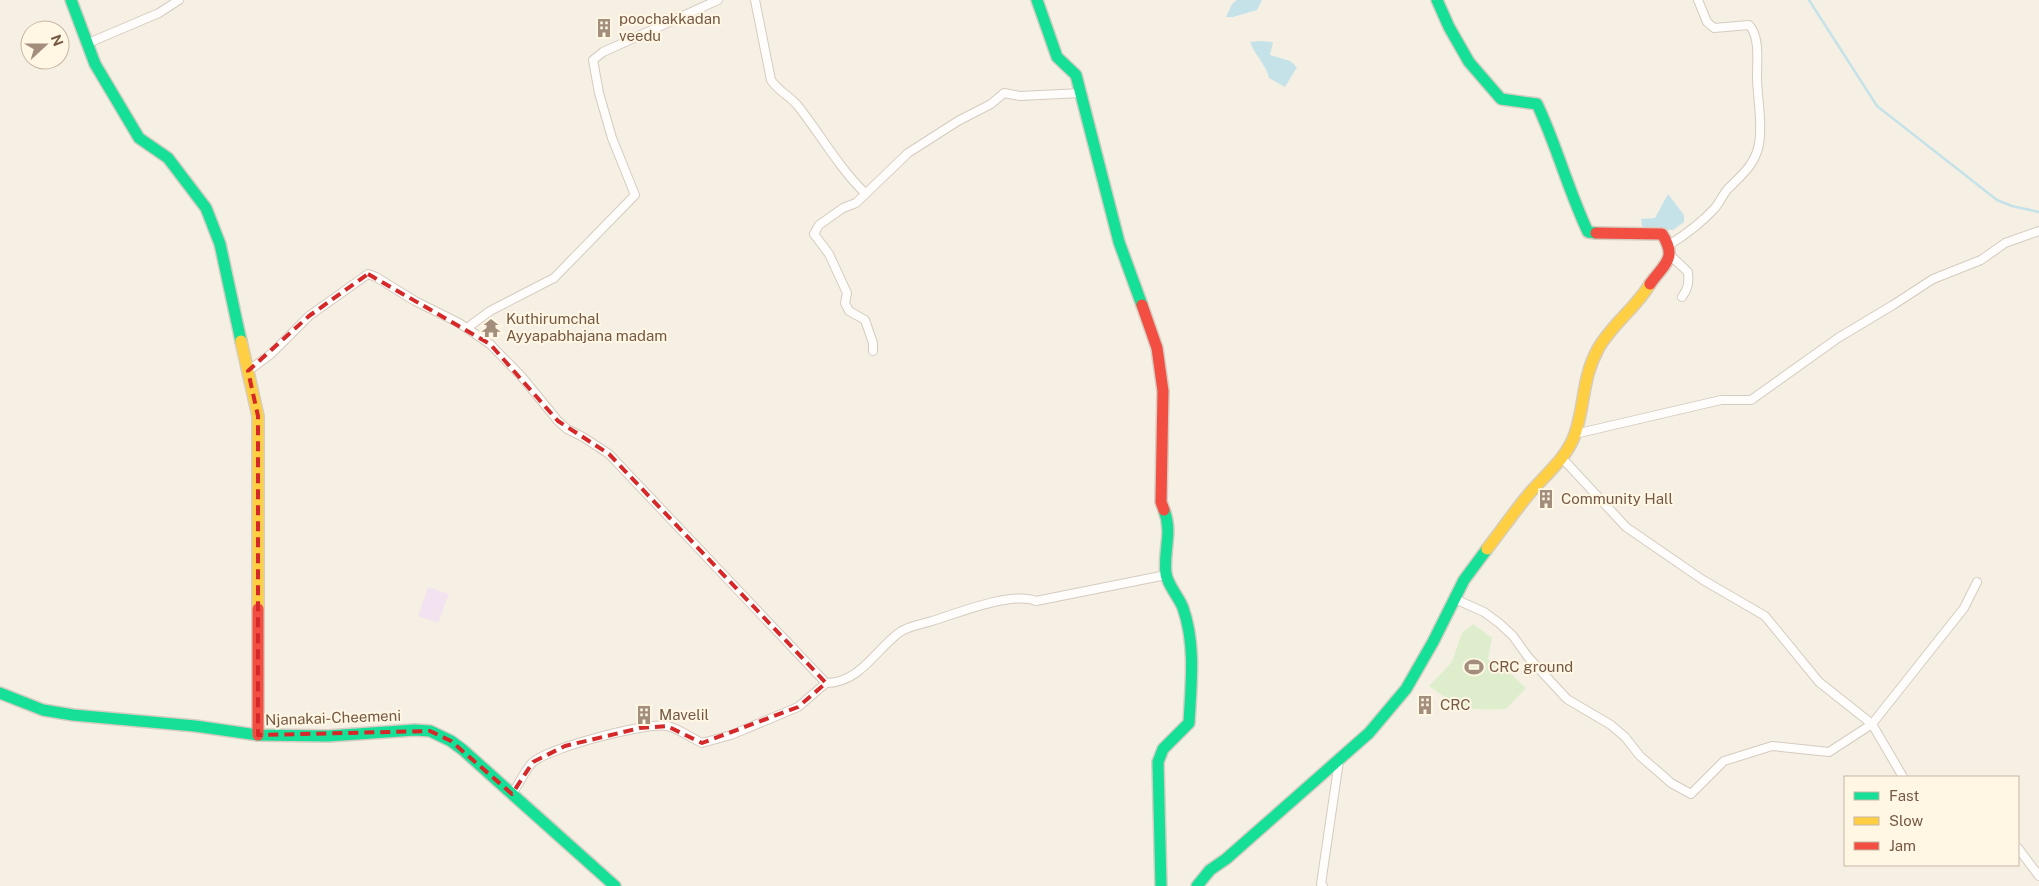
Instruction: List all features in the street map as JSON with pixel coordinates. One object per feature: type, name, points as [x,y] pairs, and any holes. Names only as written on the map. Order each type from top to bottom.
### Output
[{"type":"street","points":[[71,0],[95,64],[139,138],[168,158],[206,208],[220,244],[258,416],[258,735]]},
{"type":"street","points":[[86,44],[160,13],[179,0]]},
{"type":"street","points":[[467,328],[490,311],[554,278],[635,195],[612,138],[599,93],[593,60],[603,52],[701,4],[718,0]]},
{"type":"street","points":[[755,0],[770,80],[778,90],[792,98],[827,144],[851,180],[865,193]]},
{"type":"street","points":[[1037,0],[1057,56],[1076,76],[1119,242],[1157,348],[1164,391],[1161,502],[1169,522],[1166,575],[1183,608],[1191,641],[1192,658],[1189,723],[1163,748],[1158,762],[1162,886]]},
{"type":"street","points":[[1437,0],[1449,27],[1469,62],[1501,99],[1538,104],[1563,167],[1576,208],[1588,232],[1604,234],[1643,232],[1662,234],[1670,250],[1688,272],[1689,282],[1687,290],[1682,297]]},
{"type":"street","points":[[1198,886],[1210,870],[1226,860],[1369,733],[1406,689],[1433,642],[1464,580],[1529,494],[1562,458],[1575,434],[1585,381],[1598,349],[1620,318],[1643,296],[1652,281],[1662,270],[1670,250],[1715,208],[1725,192],[1746,173],[1752,164],[1760,132],[1754,29],[1749,25],[1714,28],[1706,22],[1698,0]]},
{"type":"street","points":[[873,351],[873,343],[865,320],[849,310],[845,303],[847,293],[833,262],[814,234],[819,225],[843,208],[856,203],[908,153],[958,121],[991,104],[1004,94],[1020,96],[1081,93]]},
{"type":"street","points":[[1575,434],[1721,400],[1751,400],[1838,338],[1933,279],[1953,270],[1962,269],[2006,243],[2039,231]]},
{"type":"street","points":[[248,371],[271,354],[309,316],[368,274],[376,277],[415,301],[467,328],[490,344],[522,377],[567,429],[584,437],[608,454],[826,683]]},
{"type":"street","points":[[1562,458],[1626,527],[1703,580],[1765,616],[1819,682],[1872,724],[1902,776]]},
{"type":"street","points":[[512,794],[534,762],[566,746],[640,728],[667,726],[702,743],[798,707],[826,683],[837,683],[851,678],[901,631],[994,602],[1029,598],[1036,601],[1166,575]]},
{"type":"street","points":[[1455,599],[1484,612],[1499,623],[1513,636],[1528,657],[1567,699],[1611,725],[1625,737],[1640,756],[1671,783],[1691,794],[1724,761],[1772,746],[1829,752],[1872,724],[1964,608],[1977,582]]},
{"type":"street","name":"Njanakai-Cheemeni","points":[[0,693],[43,710],[73,715],[195,726],[258,735],[328,736],[415,730],[430,731],[451,741],[615,886]]},
{"type":"street","points":[[1323,886],[1321,884],[1339,761]]},
{"type":"street","points":[[2019,849],[2039,876]]},
{"type":"highlighted area","points":[[368,274],[490,344],[558,421],[609,454],[826,683],[798,707],[702,743],[667,726],[640,728],[565,746],[533,762],[512,794],[451,741],[430,731],[258,735],[258,416],[248,371],[309,316]]},
{"type":"shaded area","points":[[428,587],[449,594],[438,623],[418,616]]},
{"type":"green space","name":"CRC ground","points":[[1473,624],[1492,638],[1488,659],[1509,672],[1526,688],[1506,709],[1472,709],[1464,707],[1449,700],[1429,686],[1452,662],[1462,633]]},
{"type":"water","points":[[1237,0],[1262,0],[1257,10],[1233,17],[1226,17],[1232,4]]},
{"type":"water","points":[[1250,42],[1273,42],[1270,55],[1290,61],[1297,67],[1285,87],[1269,78]]},
{"type":"water","points":[[1668,194],[1684,215],[1684,222],[1673,230],[1652,229],[1642,226],[1641,219],[1655,218]]},
{"type":"waterway","points":[[1809,0],[1877,106],[1997,200],[2012,206],[2039,212]]},
{"type":"traffic: fast","points":[[71,0],[95,64],[139,138],[168,158],[206,208],[220,244],[241,341]]},
{"type":"traffic: fast","points":[[1037,0],[1057,57],[1076,75],[1119,242],[1142,305]]},
{"type":"traffic: fast","points":[[1437,0],[1449,27],[1469,62],[1501,99],[1537,104],[1588,232],[1596,233]]},
{"type":"traffic: fast","points":[[1161,886],[1158,762],[1163,749],[1189,723],[1192,665],[1187,622],[1183,608],[1166,574],[1168,526],[1164,510]]},
{"type":"traffic: fast","points":[[1197,886],[1210,870],[1226,859],[1369,733],[1406,689],[1433,642],[1464,580],[1487,549]]},
{"type":"traffic: fast","points":[[0,693],[43,710],[73,715],[195,726],[258,735],[328,736],[415,730],[430,731],[451,741],[463,750],[615,886]]},
{"type":"traffic: slow","points":[[1487,549],[1523,501],[1567,451],[1575,434],[1581,413],[1586,381],[1598,349],[1650,284]]},
{"type":"traffic: slow","points":[[241,341],[258,416],[258,609]]},
{"type":"traffic: jam","points":[[1596,233],[1662,234],[1667,243],[1669,256],[1650,284]]},
{"type":"traffic: jam","points":[[1142,305],[1157,348],[1163,391],[1161,502],[1164,510]]},
{"type":"traffic: jam","points":[[258,609],[258,735]]},
{"type":"place","name":"poochakkadan veedu","points":[[604,28]]},
{"type":"place","name":"Kuthirumchal Ayyapabhajana madam","points":[[491,328]]},
{"type":"place","name":"Community Hall","points":[[1546,499]]},
{"type":"place","name":"CRC ground","points":[[1474,667]]},
{"type":"place","name":"CRC","points":[[1425,705]]},
{"type":"place","name":"Mavelil","points":[[644,715]]}]
